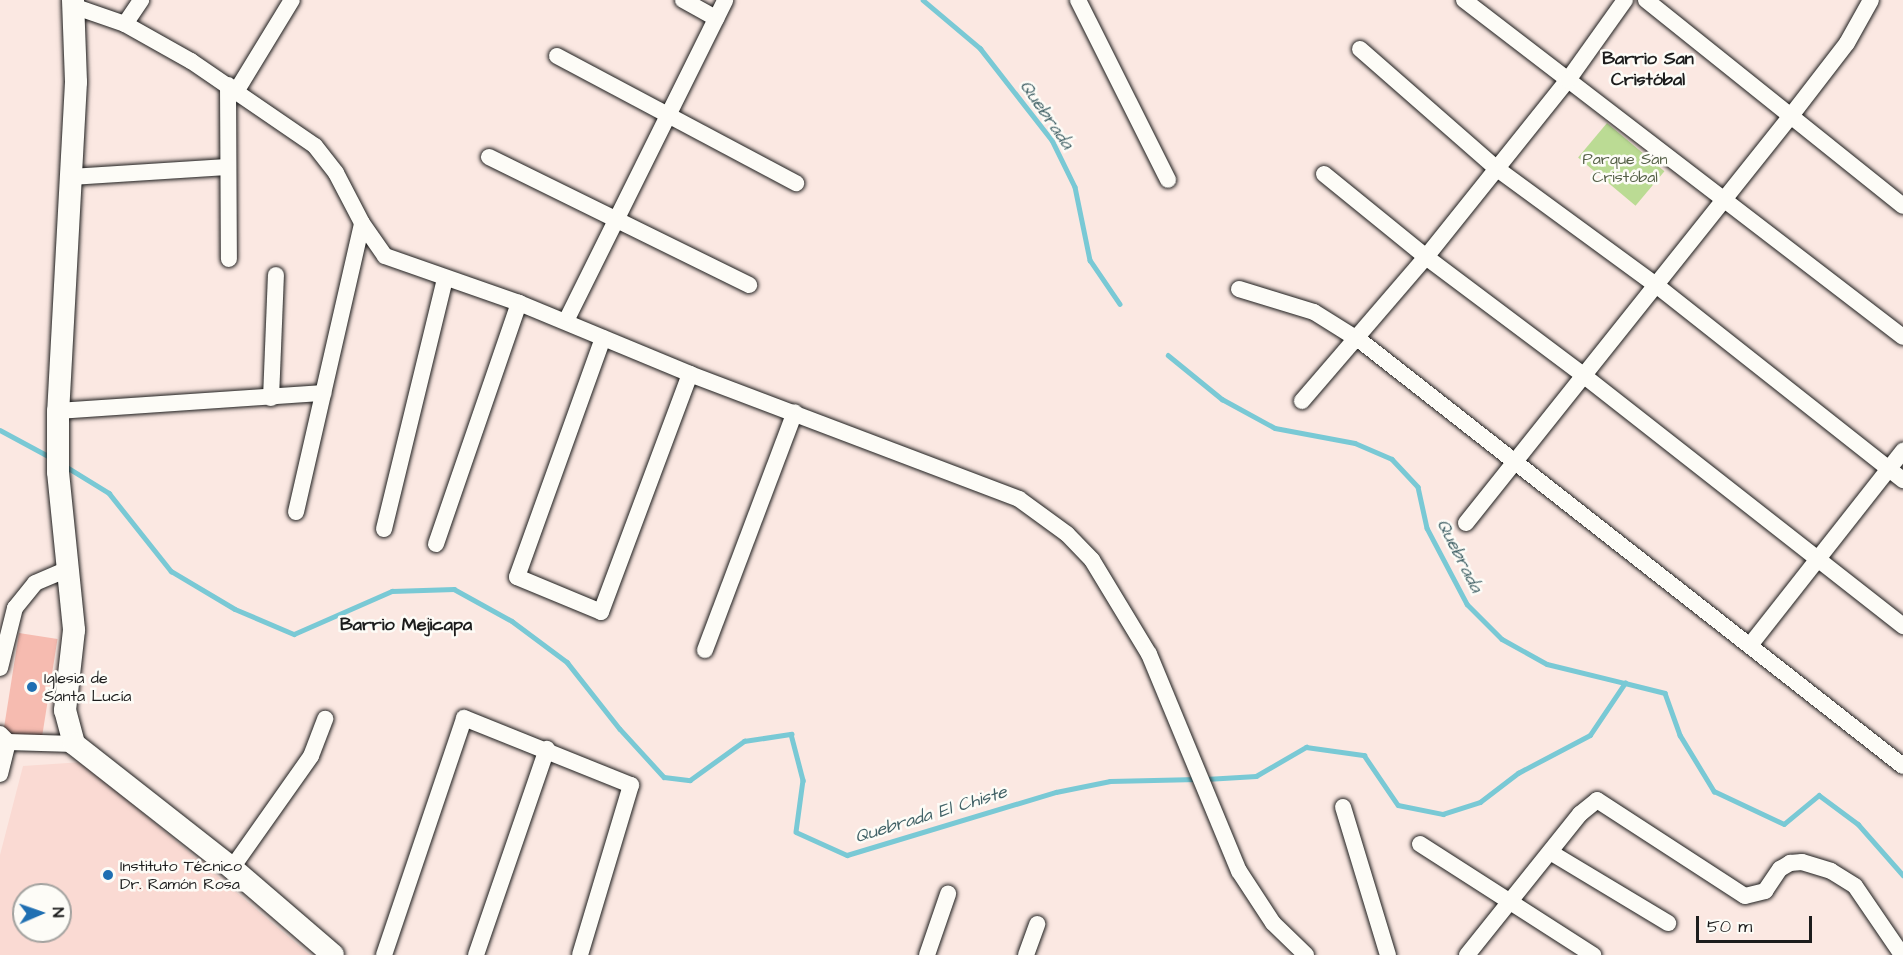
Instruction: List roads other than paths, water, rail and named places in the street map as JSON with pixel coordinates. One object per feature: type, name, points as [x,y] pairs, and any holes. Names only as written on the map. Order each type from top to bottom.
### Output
[{"type":"street","points":[[125,24],[141,0]]},
{"type":"street","points":[[229,259],[227,167],[232,87],[292,0]]},
{"type":"street","points":[[683,0],[716,18]]},
{"type":"street","points":[[566,321],[724,0]]},
{"type":"street","points":[[1078,0],[1168,180]]},
{"type":"street","points":[[1464,0],[1722,202],[1903,337]]},
{"type":"street","points":[[1302,401],[1426,258],[1568,80],[1625,0]]},
{"type":"street","points":[[1646,0],[1903,206]]},
{"type":"street","points":[[1466,523],[1790,117],[1847,43],[1871,0]]},
{"type":"street","points":[[333,955],[232,868],[74,744],[65,710],[74,630],[58,472],[57,411],[76,82],[73,3],[125,24],[232,87],[315,146],[336,173],[362,223],[385,256],[566,321],[690,374],[1019,499],[1067,534],[1092,560],[1149,654],[1239,871],[1273,923],[1306,955]]},
{"type":"street","points":[[1360,49],[1496,168],[1656,285],[1903,480]]},
{"type":"street","points":[[557,56],[796,183]]},
{"type":"street","points":[[489,157],[749,285]]},
{"type":"street","points":[[71,177],[227,167]]},
{"type":"street","points":[[1324,174],[1426,258],[1583,375],[1903,626]]},
{"type":"street","points":[[296,512],[362,223]]},
{"type":"street","points":[[271,398],[276,275]]},
{"type":"street","points":[[384,529],[445,279]]},
{"type":"street","points":[[1239,289],[1314,312],[1356,337],[1513,462],[1751,644],[1903,766]]},
{"type":"street","points":[[436,544],[519,303]]},
{"type":"street","points":[[603,338],[517,577],[601,612],[690,374]]},
{"type":"street","points":[[57,411],[323,393]]},
{"type":"street","points":[[705,650],[795,412]]},
{"type":"street","points":[[1751,644],[1903,451]]},
{"type":"street","points":[[1,660],[15,608],[35,583],[68,569]]},
{"type":"street","points":[[384,955],[464,718],[631,784],[580,955]]},
{"type":"street","points":[[232,868],[311,756],[325,719]]},
{"type":"street","points":[[0,774],[3,747],[74,744]]},
{"type":"street","points":[[476,955],[547,749]]},
{"type":"street","points":[[1467,955],[1591,803],[1597,800],[1607,802],[1745,896],[1764,891],[1780,869],[1790,863],[1802,862],[1831,871],[1855,886],[1902,955]]},
{"type":"street","points":[[1343,807],[1388,955]]},
{"type":"street","points":[[1420,844],[1509,904],[1593,955]]},
{"type":"street","points":[[1550,852],[1668,923]]},
{"type":"street","points":[[927,955],[948,894]]},
{"type":"street","points":[[1026,955],[1036,924]]},
{"type":"waterway","name":"Quebrada","points":[[923,0],[980,48],[1052,140],[1075,187],[1090,260],[1120,304]]},
{"type":"waterway","name":"Quebrada","points":[[1168,355],[1222,399],[1275,428],[1355,443],[1392,459],[1418,487],[1427,528],[1467,604],[1502,639],[1547,664],[1625,683]]},
{"type":"waterway","name":"Quebrada El Chiste","points":[[0,430],[50,457]]},
{"type":"waterway","name":"Quebrada El Chiste","points":[[65,466],[109,493],[171,571],[235,609],[294,634],[392,591],[454,589],[512,621],[567,662],[620,729],[664,777],[690,780],[744,741],[791,734],[803,780],[796,832],[847,855],[1056,792],[1110,781],[1197,779]]},
{"type":"waterway","name":"Quebrada El Chiste","points":[[1206,779],[1256,776],[1306,747],[1364,755],[1398,805],[1443,814],[1480,802],[1518,773],[1590,735],[1625,683],[1665,693],[1680,735],[1714,791],[1784,824],[1819,795],[1858,824],[1903,875]]},
{"type":"place","name":"Iglesia de Santa Lucía","points":[[32,687]]},
{"type":"place","name":"Instituto Técnico Dr. Ramón Rosa","points":[[108,875]]},
{"type":"district","name":"Barrio San Cristóbal","points":[[1648,70]]},
{"type":"district","name":"Barrio Mejicapa","points":[[406,625]]},
{"type":"park label","name":"Parque San Cristóbal","points":[[1624,168]]}]
